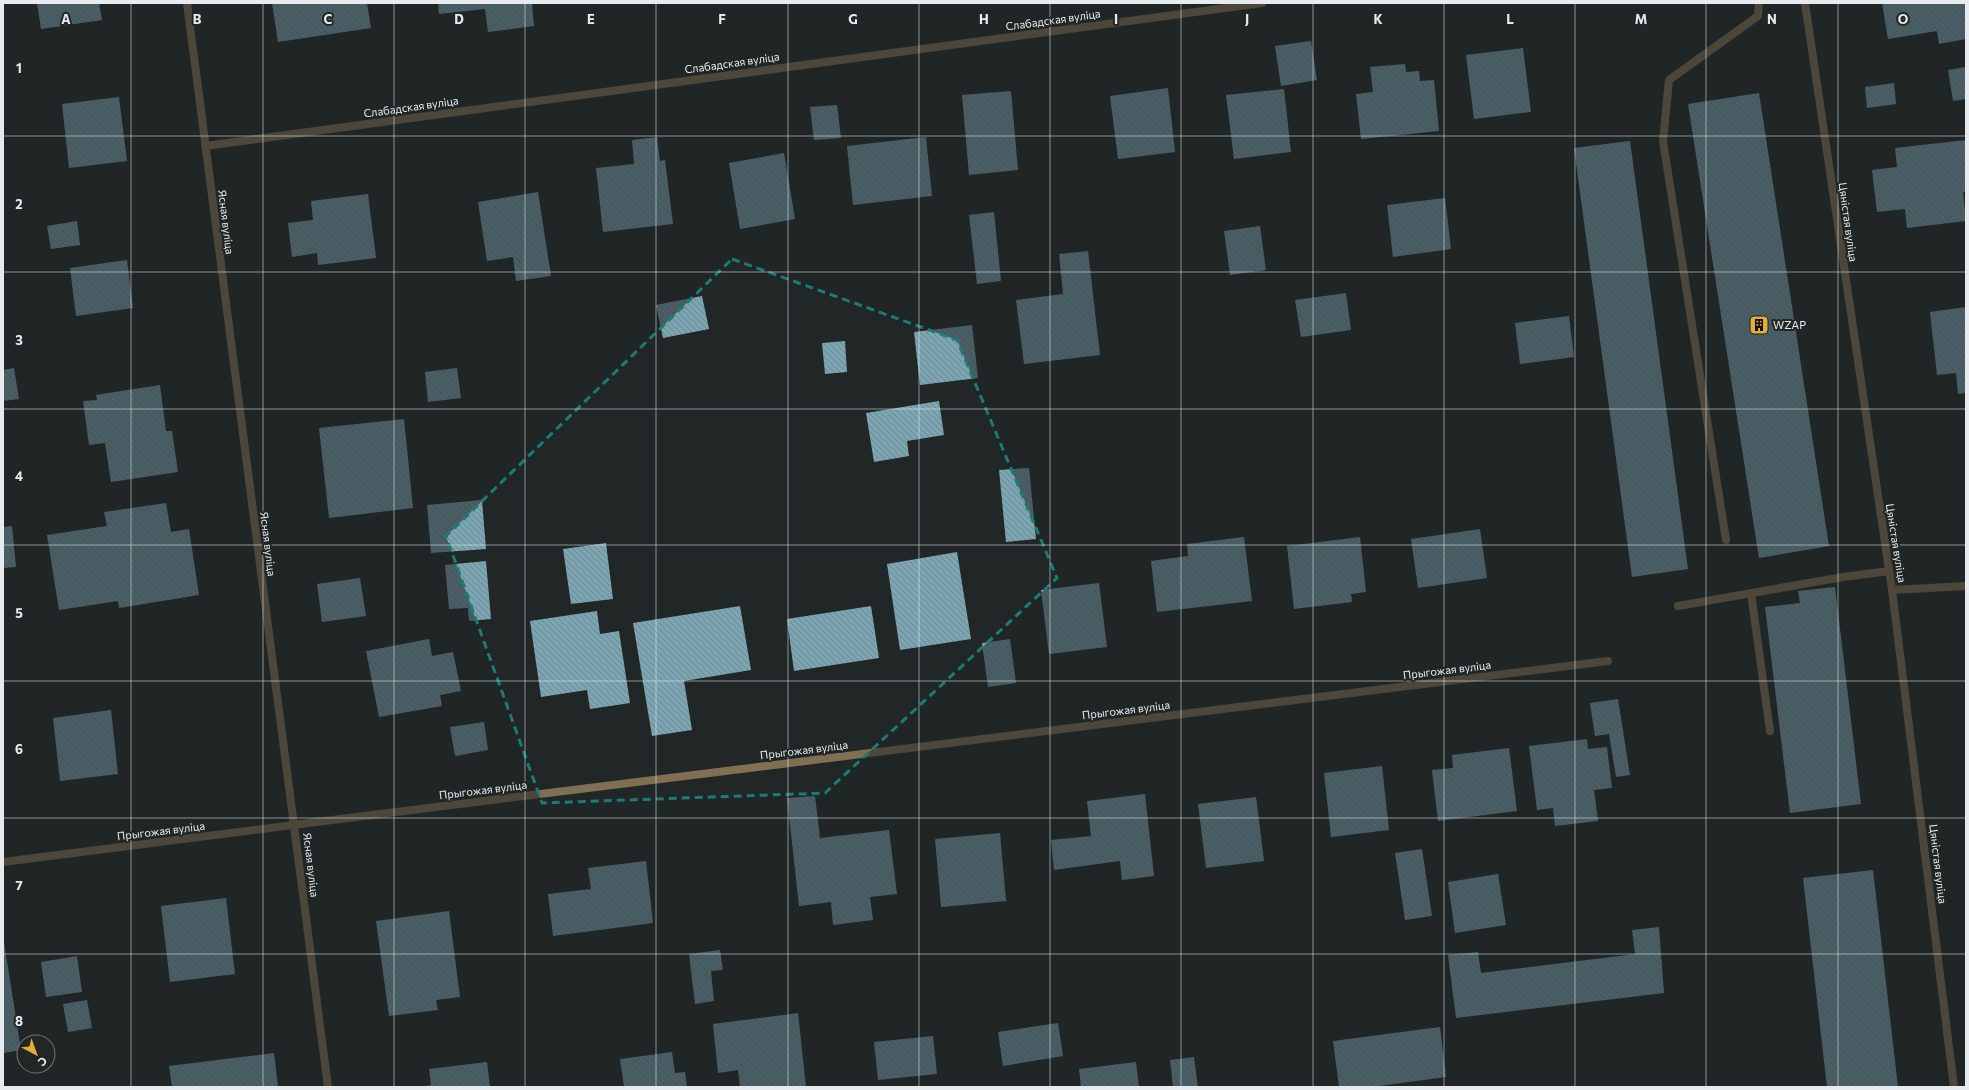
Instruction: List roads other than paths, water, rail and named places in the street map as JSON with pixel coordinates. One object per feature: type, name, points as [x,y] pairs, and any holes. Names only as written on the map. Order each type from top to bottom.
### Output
[{"type":"street","name":"Ясная вуліца","points":[[187,3],[285,766],[295,825],[328,1087]]},
{"type":"street","name":"Слабадская вуліца","points":[[205,146],[1262,3]]},
{"type":"street","points":[[1726,540],[1663,141],[1669,80],[1758,16],[1759,3]]},
{"type":"street","name":"Цяністая вуліца","points":[[1805,3],[1892,590],[1954,1087]]},
{"type":"street","points":[[1678,606],[1844,576],[1889,571]]},
{"type":"street","points":[[1892,590],[1966,586]]},
{"type":"street","points":[[1751,593],[1770,731]]},
{"type":"street","name":"Прыгожая вуліца","points":[[3,862],[1608,661]]},
{"type":"place","name":"WZAP","points":[[1759,325]]}]
